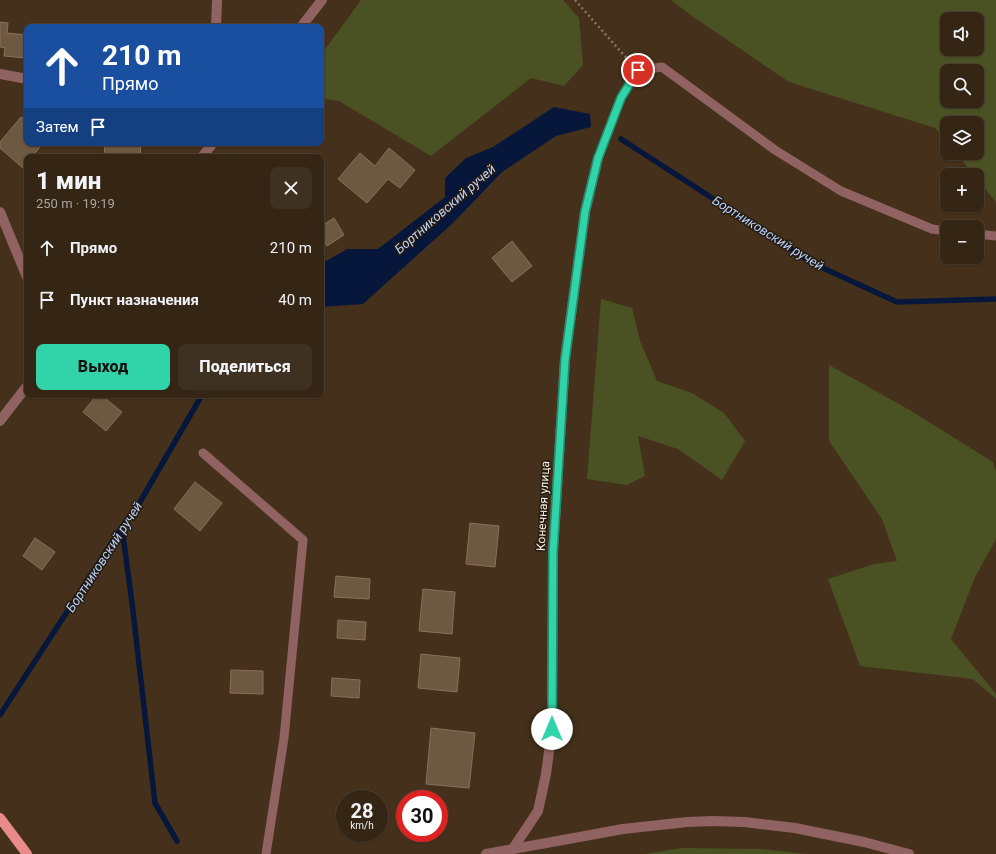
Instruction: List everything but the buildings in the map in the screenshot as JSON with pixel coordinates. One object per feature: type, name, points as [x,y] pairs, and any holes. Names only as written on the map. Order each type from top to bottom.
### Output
[{"type":"main road","points":[[0,818],[27,854]]},
{"type":"street","points":[[216,24],[217,0]]},
{"type":"street","points":[[303,24],[322,0]]},
{"type":"street","points":[[0,74],[24,78]]},
{"type":"street","points":[[204,154],[211,146]]},
{"type":"street","name":"Конечная улица","points":[[512,850],[538,811],[546,774],[552,729],[553,553],[565,360],[585,212],[598,158]]},
{"type":"street","points":[[0,212],[24,270]]},
{"type":"street","points":[[0,421],[24,390]]},
{"type":"street","points":[[486,854],[630,828],[687,822],[744,822],[795,828],[864,842],[909,854]]},
{"type":"lane","points":[[598,158],[621,98],[638,70],[662,67],[775,150],[841,192],[932,229],[940,230]]},
{"type":"lane","points":[[984,235],[996,236]]},
{"type":"lane","points":[[203,453],[303,540],[284,738],[266,854]]},
{"type":"path","points":[[575,0],[638,70]]},
{"type":"green space","points":[[361,0],[563,0],[579,18],[583,65],[564,86],[531,78],[431,156],[339,101],[324,98],[324,51]]},
{"type":"green space","points":[[671,0],[996,0],[996,202],[984,187],[984,168],[968,168],[962,160],[984,160],[984,116],[940,116],[940,134],[935,128],[789,82]]},
{"type":"green space","points":[[601,299],[632,308],[640,341],[657,381],[692,393],[724,413],[745,441],[722,480],[678,449],[638,436],[645,476],[627,485],[587,479]]},
{"type":"green space","points":[[829,365],[908,409],[993,462],[996,472],[996,539],[975,577],[951,639],[996,694],[996,699],[973,679],[860,666],[828,579],[874,564],[897,561],[882,519],[829,441]]},
{"type":"green space","points":[[682,848],[761,849],[809,854],[645,854]]},
{"type":"water","points":[[554,107],[590,114],[591,127],[556,136],[502,172],[454,222],[363,304],[324,307],[324,262],[347,249],[378,249],[445,197],[445,178],[466,158],[493,147]]},
{"type":"waterway","name":"Бортниковский ручей","points":[[621,139],[814,264],[897,302],[996,299]]},
{"type":"waterway","name":"Бортниковский ручей","points":[[0,715],[122,527],[140,502],[200,398]]},
{"type":"waterway","points":[[122,527],[155,803],[177,841]]},
{"type":"route","points":[[552,729],[553,553],[565,360],[585,212],[598,158],[621,98],[638,70]]}]
